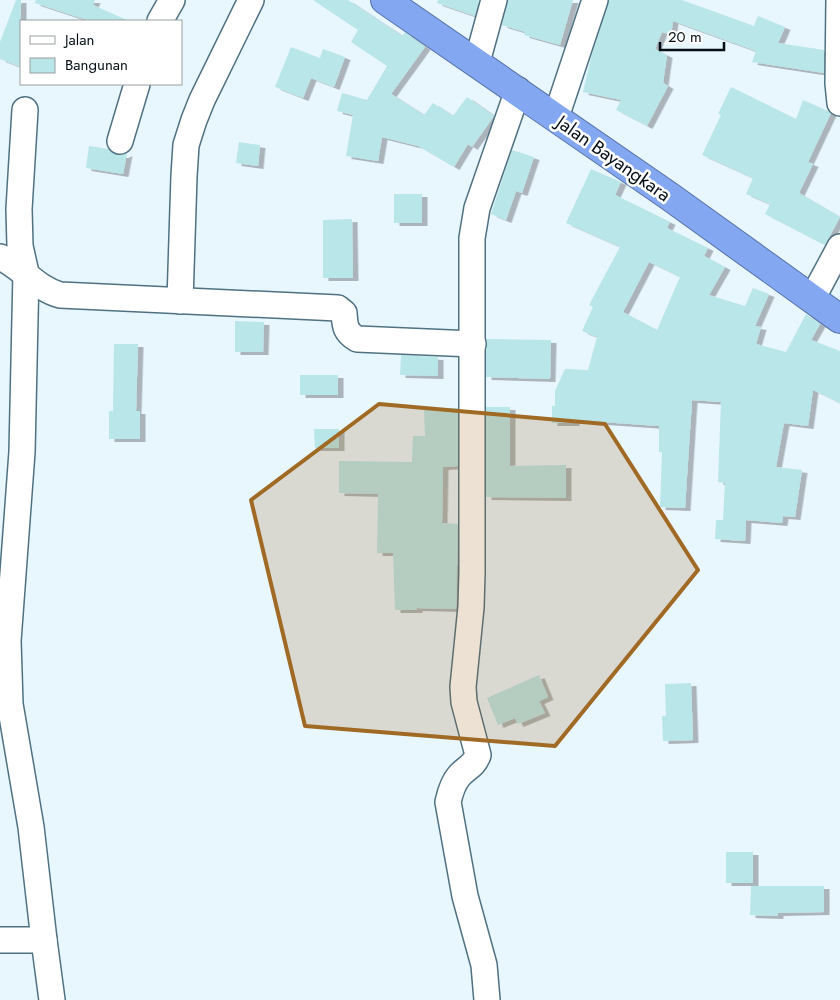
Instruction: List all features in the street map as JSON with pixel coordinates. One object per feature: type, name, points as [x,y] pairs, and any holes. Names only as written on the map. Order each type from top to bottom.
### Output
[{"type":"highway","name":"Jalan Bayangkara","points":[[385,0],[518,90],[840,319]]},
{"type":"street","points":[[161,20],[172,0]]},
{"type":"street","points":[[180,301],[186,145],[202,100],[251,0]]},
{"type":"street","points":[[477,62],[494,0]]},
{"type":"street","points":[[556,117],[595,0]]},
{"type":"street","points":[[839,0],[838,83],[840,103]]},
{"type":"street","points":[[120,141],[137,85]]},
{"type":"street","points":[[487,1000],[484,965],[465,896],[448,802],[450,793],[459,776],[473,765],[478,755],[464,702],[463,687],[471,606],[472,573],[472,238],[477,208],[518,90]]},
{"type":"street","points":[[25,110],[19,209],[20,246],[26,273],[11,453],[5,704],[31,828],[52,1000]]},
{"type":"street","points":[[812,299],[840,247]]},
{"type":"street","points":[[0,257],[9,261],[46,289],[60,295],[338,308],[344,313],[345,328],[348,333],[357,339],[473,344]]},
{"type":"street","points":[[0,940],[44,940]]},
{"type":"highlighted area","points":[[379,404],[605,424],[698,570],[555,746],[305,726],[251,500]]},
{"type":"building","points":[[16,0],[21,0],[20,67],[0,59],[0,42]]},
{"type":"building","points":[[36,0],[95,0],[93,5],[127,20],[87,20],[35,3]]},
{"type":"building","points":[[313,0],[348,0],[402,36],[405,32],[425,47],[391,94],[424,115],[433,103],[453,116],[467,97],[494,116],[472,147],[468,144],[454,167],[418,146],[382,137],[378,161],[346,156],[353,115],[337,111],[342,93],[367,100],[387,66],[351,42],[358,30]]},
{"type":"building","points":[[438,0],[479,0],[475,16],[437,3]]},
{"type":"building","points":[[508,0],[573,0],[560,45],[524,35],[525,32],[502,25]]},
{"type":"building","points":[[609,0],[682,0],[754,26],[758,16],[785,27],[778,43],[824,50],[824,73],[752,62],[756,51],[673,21],[671,35],[662,32],[655,49],[667,55],[663,83],[668,86],[647,126],[616,110],[621,100],[583,92],[591,58]]},
{"type":"building","points":[[291,47],[320,58],[323,49],[345,57],[334,87],[311,78],[303,98],[275,87]]},
{"type":"building","points":[[731,87],[796,119],[803,100],[831,113],[808,162],[813,164],[799,193],[840,217],[825,245],[765,214],[770,204],[746,194],[753,178],[702,155],[721,115],[718,114]]},
{"type":"building","points":[[239,142],[260,145],[258,166],[236,163]]},
{"type":"building","points":[[89,146],[109,149],[116,155],[127,153],[123,174],[86,168]]},
{"type":"building","points":[[512,150],[534,157],[522,193],[516,191],[506,220],[491,214]]},
{"type":"building","points":[[591,169],[621,182],[615,195],[670,222],[667,228],[708,248],[704,256],[725,267],[709,295],[745,306],[753,288],[769,294],[755,326],[761,327],[756,344],[786,352],[806,314],[820,324],[811,340],[840,351],[840,403],[813,390],[808,426],[784,423],[776,467],[802,470],[795,517],[783,516],[782,523],[746,520],[745,541],[715,539],[716,520],[723,520],[725,483],[718,482],[721,402],[692,400],[685,508],[660,507],[662,452],[659,452],[659,426],[574,420],[574,423],[552,423],[552,406],[555,406],[555,391],[565,369],[588,370],[597,337],[582,331],[593,307],[589,305],[620,247],[566,223]],"holes":[[[649,262],[680,277],[657,330],[623,312]]]},
{"type":"building","points":[[394,194],[422,194],[422,223],[394,223]]},
{"type":"building","points":[[352,219],[353,278],[323,278],[323,220]]},
{"type":"building","points":[[235,321],[264,322],[263,352],[235,352]]},
{"type":"building","points":[[486,339],[551,340],[550,379],[486,377]]},
{"type":"building","points":[[114,344],[138,344],[136,411],[140,411],[140,439],[109,439],[109,411],[113,411]]},
{"type":"building","points":[[401,355],[438,357],[438,376],[400,375]]},
{"type":"building","points":[[300,375],[338,375],[338,395],[300,395]]},
{"type":"building","points":[[486,407],[510,407],[510,466],[566,465],[566,498],[486,497]]},
{"type":"building","points":[[424,408],[458,408],[458,466],[443,467],[442,523],[458,524],[456,609],[417,608],[417,610],[395,610],[393,553],[377,553],[378,494],[339,493],[339,461],[412,462],[413,436],[425,436]]},
{"type":"building","points":[[314,429],[339,429],[339,448],[315,448]]},
{"type":"building","points":[[539,675],[548,697],[539,701],[545,713],[518,724],[515,718],[498,725],[487,698]]},
{"type":"building","points":[[691,683],[693,740],[663,741],[662,716],[666,716],[665,684]]},
{"type":"building","points":[[726,852],[753,852],[753,883],[726,883]]},
{"type":"building","points":[[751,886],[824,886],[824,912],[778,913],[778,916],[750,915]]}]
